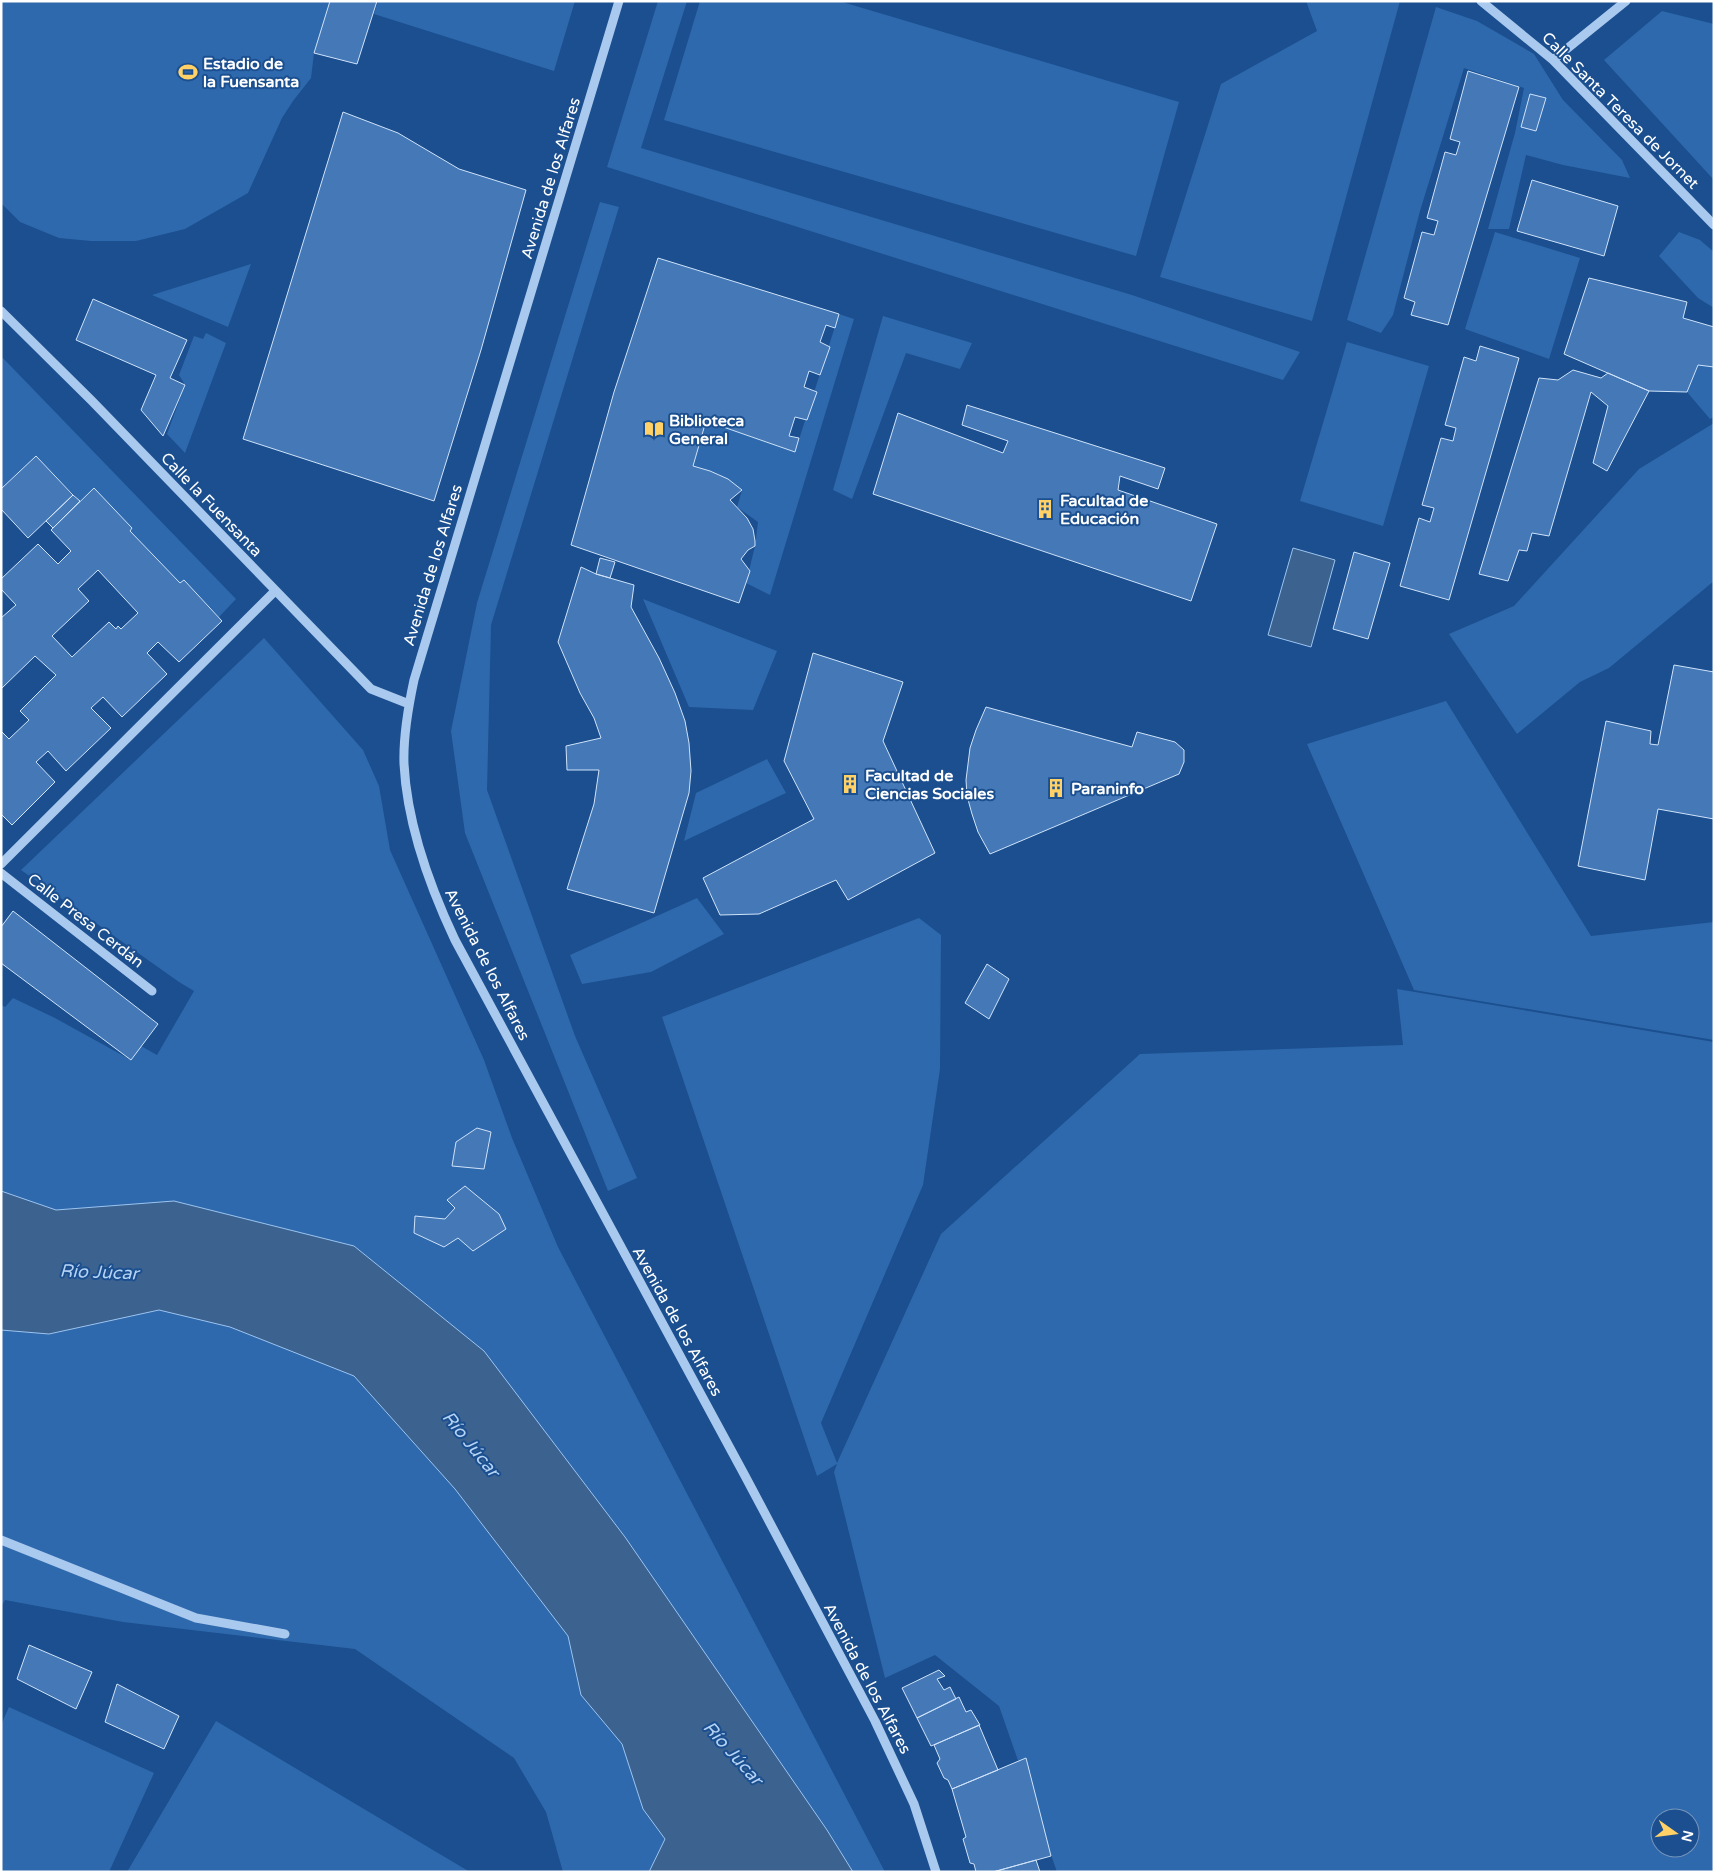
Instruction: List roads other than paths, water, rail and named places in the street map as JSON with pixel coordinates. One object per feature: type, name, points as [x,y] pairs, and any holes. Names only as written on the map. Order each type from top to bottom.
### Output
[{"type":"street","name":"Avenida de los Alfares","points":[[619,1],[428,628],[409,704],[404,749],[407,793],[428,876],[440,910],[875,1721],[914,1804],[936,1872]]},
{"type":"street","name":"Calle Santa Teresa de Jornet","points":[[1481,1],[1553,60],[1714,225]]},
{"type":"street","points":[[1553,60],[1626,1]]},
{"type":"street","name":"Calle la Fuensanta","points":[[1,311],[371,689],[409,704]]},
{"type":"street","points":[[1,864],[275,591]]},
{"type":"street","name":"Calle Presa Cerdán","points":[[1,873],[152,992]]},
{"type":"street","points":[[1,1540],[196,1618],[285,1634]]},
{"type":"water","points":[[1293,548],[1335,560],[1311,647],[1268,635]]},
{"type":"water","name":"Río Júcar","points":[[1,1191],[56,1210],[174,1201],[354,1246],[484,1351],[625,1537],[827,1830],[853,1872],[649,1872],[665,1839],[643,1809],[622,1744],[581,1695],[568,1636],[455,1489],[354,1376],[230,1327],[159,1310],[49,1334],[1,1330]]},
{"type":"place","name":"Estadio de la Fuensanta","points":[[188,72]]},
{"type":"place","name":"Biblioteca General","points":[[654,429]]},
{"type":"place","name":"Facultad de Educación","points":[[1045,509]]},
{"type":"place","name":"Facultad de Ciencias Sociales","points":[[850,784]]},
{"type":"place","name":"Paraninfo","points":[[1056,788]]}]
